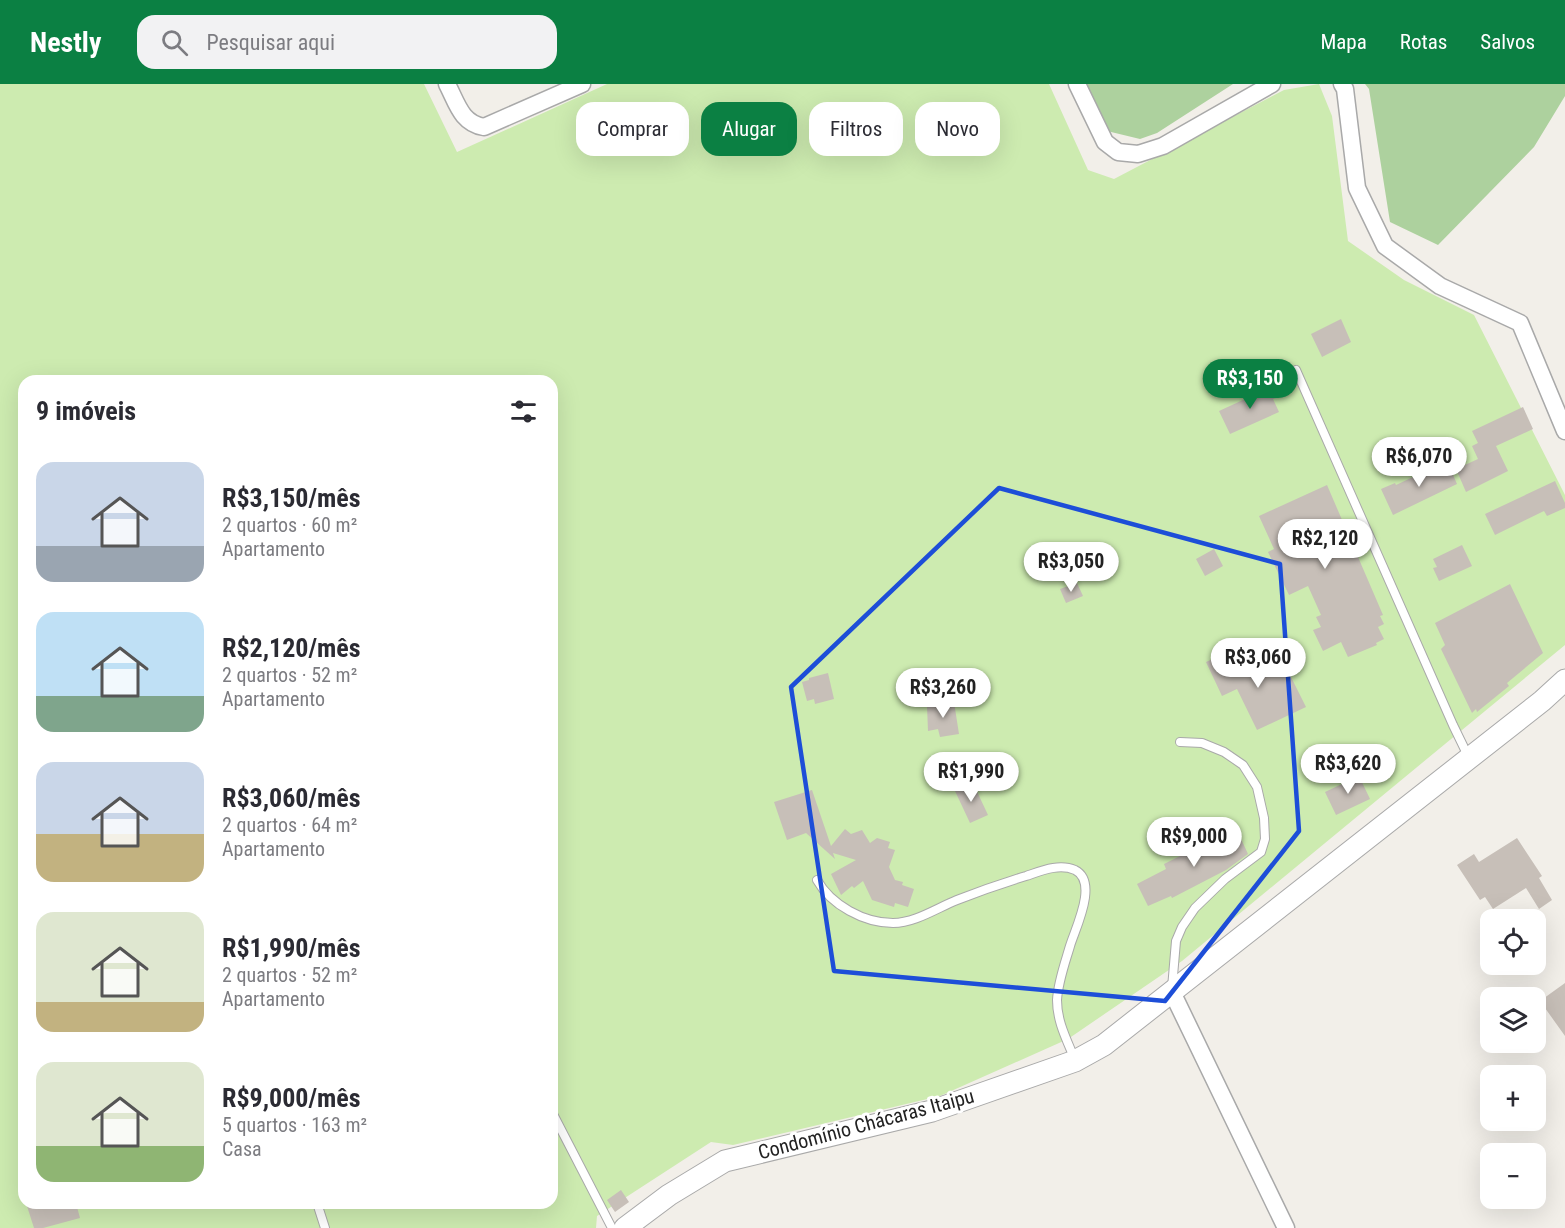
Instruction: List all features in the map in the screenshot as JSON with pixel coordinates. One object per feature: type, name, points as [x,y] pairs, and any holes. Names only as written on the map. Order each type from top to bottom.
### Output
[{"type":"street","points":[[447,84],[465,119],[473,125],[484,127],[582,84]]},
{"type":"street","points":[[1077,84],[1105,142],[1118,152],[1138,154],[1163,146],[1272,84]]},
{"type":"street","points":[[1342,84],[1345,89],[1358,188],[1385,246],[1440,285],[1520,323],[1565,431]]},
{"type":"street","name":"Condomínio Chácaras Itaipu","points":[[624,1228],[669,1195],[725,1161],[932,1111],[1076,1060],[1104,1045],[1542,701],[1565,680]]},
{"type":"street","points":[[1172,992],[1286,1228]]},
{"type":"lane","points":[[1296,370],[1453,725],[1470,758]]},
{"type":"lane","points":[[1172,992],[1176,941],[1182,927],[1195,908],[1225,879],[1261,852],[1265,839],[1264,818],[1257,788],[1243,765],[1224,752],[1202,743],[1180,742]]},
{"type":"lane","points":[[817,880],[824,892],[836,903],[874,921],[894,923],[916,918],[983,890],[1034,873],[1053,868],[1076,871],[1082,877],[1085,892],[1082,917],[1068,954],[1058,999],[1060,1025],[1076,1060]]},
{"type":"lane","points":[[558,1124],[612,1228]]},
{"type":"lane","points":[[318,1209],[325,1228]]},
{"type":"highlighted area","points":[[999,488],[1280,564],[1299,831],[1165,1001],[834,971],[791,687]]},
{"type":"green space","points":[[0,84],[424,84],[457,152],[607,84],[1049,84],[1088,170],[1114,179],[1284,90],[1319,84],[1332,116],[1348,241],[1404,280],[1474,315],[1565,495],[1565,645],[1182,961],[1068,1039],[940,1096],[733,1145],[711,1142],[597,1216],[596,1228],[0,1228]]},
{"type":"green space","points":[[1085,84],[1233,84],[1157,133],[1140,139],[1107,131]]},
{"type":"green space","points":[[1365,84],[1565,84],[1565,96],[1534,147],[1438,245],[1390,222],[1369,89]]},
{"type":"building","points":[[1341,319],[1351,342],[1322,357],[1311,334]]},
{"type":"building","points":[[1269,384],[1276,398],[1273,399],[1279,412],[1230,434],[1219,411],[1256,394],[1255,391]]},
{"type":"building","points":[[1523,407],[1533,429],[1496,446],[1508,471],[1466,492],[1456,469],[1478,459],[1472,446],[1478,443],[1472,431]]},
{"type":"building","points":[[1447,461],[1457,484],[1393,515],[1381,489],[1395,483],[1396,485]]},
{"type":"building","points":[[1555,481],[1565,508],[1547,516],[1544,511],[1495,535],[1485,514]]},
{"type":"building","points":[[1327,485],[1383,615],[1380,616],[1384,624],[1378,627],[1384,639],[1376,643],[1377,645],[1348,657],[1341,642],[1323,651],[1313,630],[1321,627],[1316,617],[1321,615],[1308,586],[1289,595],[1268,552],[1274,549],[1259,516]]},
{"type":"building","points":[[1462,545],[1472,566],[1439,581],[1433,568],[1437,567],[1433,559]]},
{"type":"building","points":[[1214,549],[1223,566],[1205,576],[1196,559]]},
{"type":"building","points":[[1077,583],[1083,596],[1066,603],[1060,589]]},
{"type":"building","points":[[1510,584],[1543,653],[1507,683],[1509,686],[1477,712],[1476,709],[1472,713],[1441,649],[1445,645],[1435,623]]},
{"type":"building","points":[[1232,650],[1243,673],[1261,664],[1266,675],[1285,665],[1306,707],[1257,730],[1237,689],[1222,696],[1206,662]]},
{"type":"building","points":[[828,673],[834,699],[815,704],[814,699],[807,701],[802,682]]},
{"type":"building","points":[[954,702],[959,734],[940,737],[938,729],[928,731],[927,706]]},
{"type":"building","points":[[1359,776],[1370,799],[1336,815],[1325,792]]},
{"type":"building","points":[[973,783],[988,815],[970,823],[955,791]]},
{"type":"building","points":[[812,790],[831,846],[845,829],[851,834],[862,830],[870,843],[877,838],[890,842],[888,848],[895,850],[889,867],[895,880],[914,889],[908,907],[895,903],[894,907],[872,900],[863,881],[841,895],[831,874],[856,860],[833,853],[835,859],[806,833],[787,840],[774,802]]},
{"type":"building","points":[[1236,828],[1248,854],[1226,870],[1172,898],[1171,896],[1148,906],[1137,884],[1166,869],[1164,864]]},
{"type":"building","points":[[1517,838],[1542,876],[1539,878],[1552,900],[1539,909],[1526,888],[1493,909],[1485,897],[1480,900],[1457,865],[1474,854],[1479,862]]},
{"type":"building","points":[[1565,983],[1565,1036],[1546,1009],[1546,997]]},
{"type":"building","points":[[621,1190],[629,1202],[615,1212],[607,1200]]},
{"type":"building","points":[[28,1209],[78,1209],[80,1218],[43,1228],[34,1228]]}]
